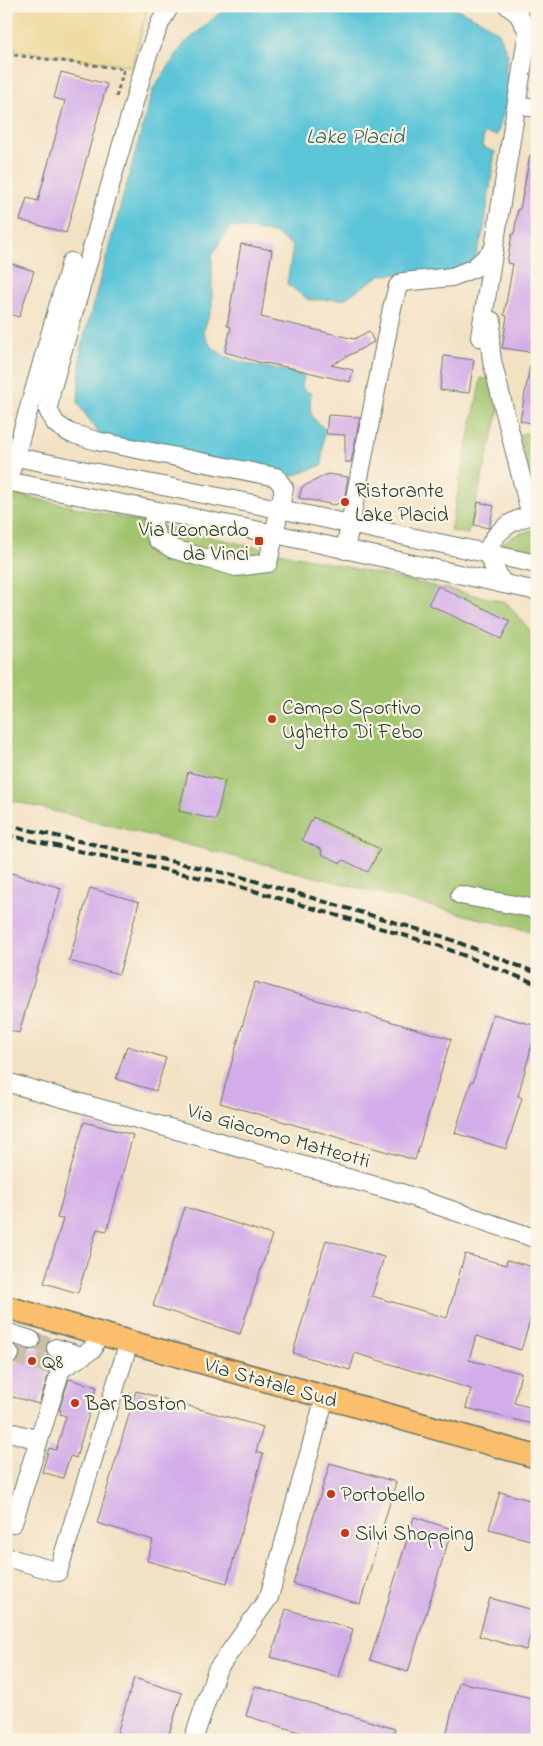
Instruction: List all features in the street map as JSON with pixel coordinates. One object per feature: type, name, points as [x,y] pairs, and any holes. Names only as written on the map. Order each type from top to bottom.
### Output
[{"type":"main road","name":"Via Statale Sud","points":[[6,1307],[537,1457]]},
{"type":"street","points":[[170,6],[160,23],[147,57],[51,391],[48,410],[56,424],[70,433],[98,442],[276,477],[284,488],[268,562],[236,567],[173,549],[157,540],[152,524],[172,487]]},
{"type":"street","points":[[480,338],[528,30],[518,14],[508,6]]},
{"type":"street","points":[[346,550],[392,308],[398,286],[403,282],[452,277],[474,268],[494,250]]},
{"type":"street","points":[[71,262],[10,456],[7,481],[275,534],[536,592]]},
{"type":"street","points":[[492,315],[490,344],[492,360],[534,516],[503,528],[489,544],[487,554],[503,584]]},
{"type":"street","points":[[10,456],[280,509],[537,564]]},
{"type":"street","points":[[536,592],[530,578],[532,572],[537,568]]},
{"type":"street","points":[[460,895],[537,909]]},
{"type":"street","name":"Via Giacomo Matteotti","points":[[6,1082],[404,1194],[537,1239]]},
{"type":"street","points":[[6,1332],[31,1340]]},
{"type":"street","points":[[6,1526],[13,1523],[59,1368],[92,1349],[97,1333]]},
{"type":"street","points":[[6,1557],[58,1572],[129,1342]]},
{"type":"street","points":[[56,1348],[82,1356]]},
{"type":"street","points":[[193,1740],[216,1670],[269,1597],[325,1397]]},
{"type":"street","points":[[6,1431],[39,1440]]},
{"type":"path","points":[[6,54],[124,69],[114,107]]},
{"type":"green space","points":[[481,378],[495,380],[501,402],[468,534],[450,531]]},
{"type":"green space","points":[[537,432],[537,507],[519,434]]},
{"type":"green space","name":"Campo Sportivo Ughetto Di Febo","points":[[6,492],[506,602],[537,639],[537,933],[6,799]]},
{"type":"green space","points":[[537,528],[537,553],[498,545],[516,535]]},
{"type":"sand","points":[[6,6],[148,6],[132,66],[6,49]]},
{"type":"water","name":"Lake Placid","points":[[227,7],[455,8],[482,21],[498,32],[508,55],[505,73],[511,75],[507,101],[497,135],[484,133],[482,147],[495,152],[484,229],[475,258],[467,268],[446,272],[380,275],[344,299],[309,300],[287,284],[293,246],[274,233],[230,226],[212,255],[212,307],[203,332],[211,346],[232,359],[243,363],[293,372],[304,376],[302,387],[305,391],[311,393],[311,413],[315,420],[324,428],[322,465],[293,476],[102,437],[78,404],[81,348],[153,89],[184,44]]},
{"type":"building","points":[[61,72],[107,84],[66,233],[20,220],[27,198],[38,201],[65,101],[54,98]]},
{"type":"building","points":[[530,155],[537,155],[537,353],[502,348],[507,316],[504,315],[513,264],[507,263]]},
{"type":"building","points":[[241,244],[272,250],[261,317],[354,339],[369,331],[374,342],[331,365],[353,370],[350,382],[265,364],[225,352],[231,327],[227,326]]},
{"type":"building","points":[[6,262],[34,271],[19,317],[6,313]]},
{"type":"building","points":[[444,356],[474,360],[469,393],[440,390]]},
{"type":"building","points":[[530,366],[537,367],[537,424],[520,421]]},
{"type":"building","points":[[328,415],[360,417],[351,462],[345,462],[345,435],[326,434]]},
{"type":"building","points":[[328,474],[348,477],[344,500],[335,505],[299,498],[302,487]]},
{"type":"building","points":[[478,502],[494,506],[489,528],[474,525]]},
{"type":"building","points":[[438,586],[510,621],[501,639],[428,604]]},
{"type":"building","points":[[188,772],[225,781],[216,820],[179,811]]},
{"type":"building","points":[[313,817],[380,849],[368,872],[343,860],[341,863],[321,854],[322,850],[302,840]]},
{"type":"building","points":[[11,873],[61,888],[19,1033],[6,1029],[6,889]]},
{"type":"building","points":[[90,888],[139,902],[119,974],[69,961]]},
{"type":"building","points":[[255,982],[451,1039],[415,1160],[220,1103]]},
{"type":"building","points":[[493,1014],[537,1026],[518,1096],[522,1098],[506,1149],[455,1133],[471,1082],[473,1082]]},
{"type":"building","points":[[127,1046],[166,1058],[156,1091],[116,1079]]},
{"type":"building","points":[[84,1122],[133,1135],[107,1231],[97,1229],[78,1293],[44,1283],[63,1219],[57,1218]]},
{"type":"building","points":[[185,1207],[272,1235],[240,1334],[153,1306]]},
{"type":"building","points":[[326,1240],[384,1257],[372,1296],[447,1318],[465,1254],[506,1265],[507,1260],[537,1268],[537,1298],[521,1350],[476,1336],[469,1360],[521,1373],[514,1403],[537,1409],[537,1425],[466,1408],[471,1389],[355,1353],[350,1370],[293,1353]]},
{"type":"building","points":[[41,1338],[49,1340],[46,1344],[46,1350],[52,1358],[47,1363],[46,1368],[49,1373],[39,1404],[6,1395],[7,1364],[17,1362],[20,1352],[27,1354],[28,1350],[38,1348],[41,1344]]},
{"type":"building","points":[[69,1379],[97,1387],[76,1458],[70,1456],[63,1478],[42,1472],[49,1448],[56,1450],[66,1416],[60,1414],[61,1410],[59,1410]]},
{"type":"building","points":[[136,1391],[263,1427],[256,1452],[263,1454],[227,1583],[147,1561],[153,1540],[97,1523]]},
{"type":"building","name":"Silvi Shopping","points":[[330,1463],[396,1482],[360,1604],[293,1584]]},
{"type":"building","points":[[500,1492],[537,1502],[537,1542],[489,1529]]},
{"type":"building","points":[[414,1517],[452,1529],[408,1672],[370,1660]]},
{"type":"building","points":[[490,1598],[537,1611],[526,1650],[479,1636]]},
{"type":"building","points":[[286,1609],[353,1629],[339,1677],[271,1657]]},
{"type":"building","points":[[134,1678],[182,1693],[167,1740],[115,1740]]},
{"type":"building","points":[[459,1682],[537,1699],[537,1740],[445,1740]]},
{"type":"building","points":[[255,1686],[395,1729],[391,1740],[326,1740],[246,1716]]},
{"type":"tunnel","points":[[31,1340],[56,1348]]},
{"type":"tunnel","points":[[10,1354],[57,1367]]},
{"type":"railway","points":[[6,825],[238,876],[444,937],[537,973]]},
{"type":"railway","points":[[6,835],[234,885],[437,945],[537,984]]},
{"type":"place","name":"Ristorante Lake Placid","points":[[345,502]]},
{"type":"place","name":"Via Leonardo da Vinci","points":[[259,541]]},
{"type":"place","name":"Campo Sportivo Ughetto Di Febo","points":[[272,719]]},
{"type":"place","name":"Q8","points":[[32,1361]]},
{"type":"place","name":"Bar Boston","points":[[75,1403]]},
{"type":"place","name":"Portobello","points":[[331,1494]]},
{"type":"place","name":"Silvi Shopping","points":[[345,1533]]}]
